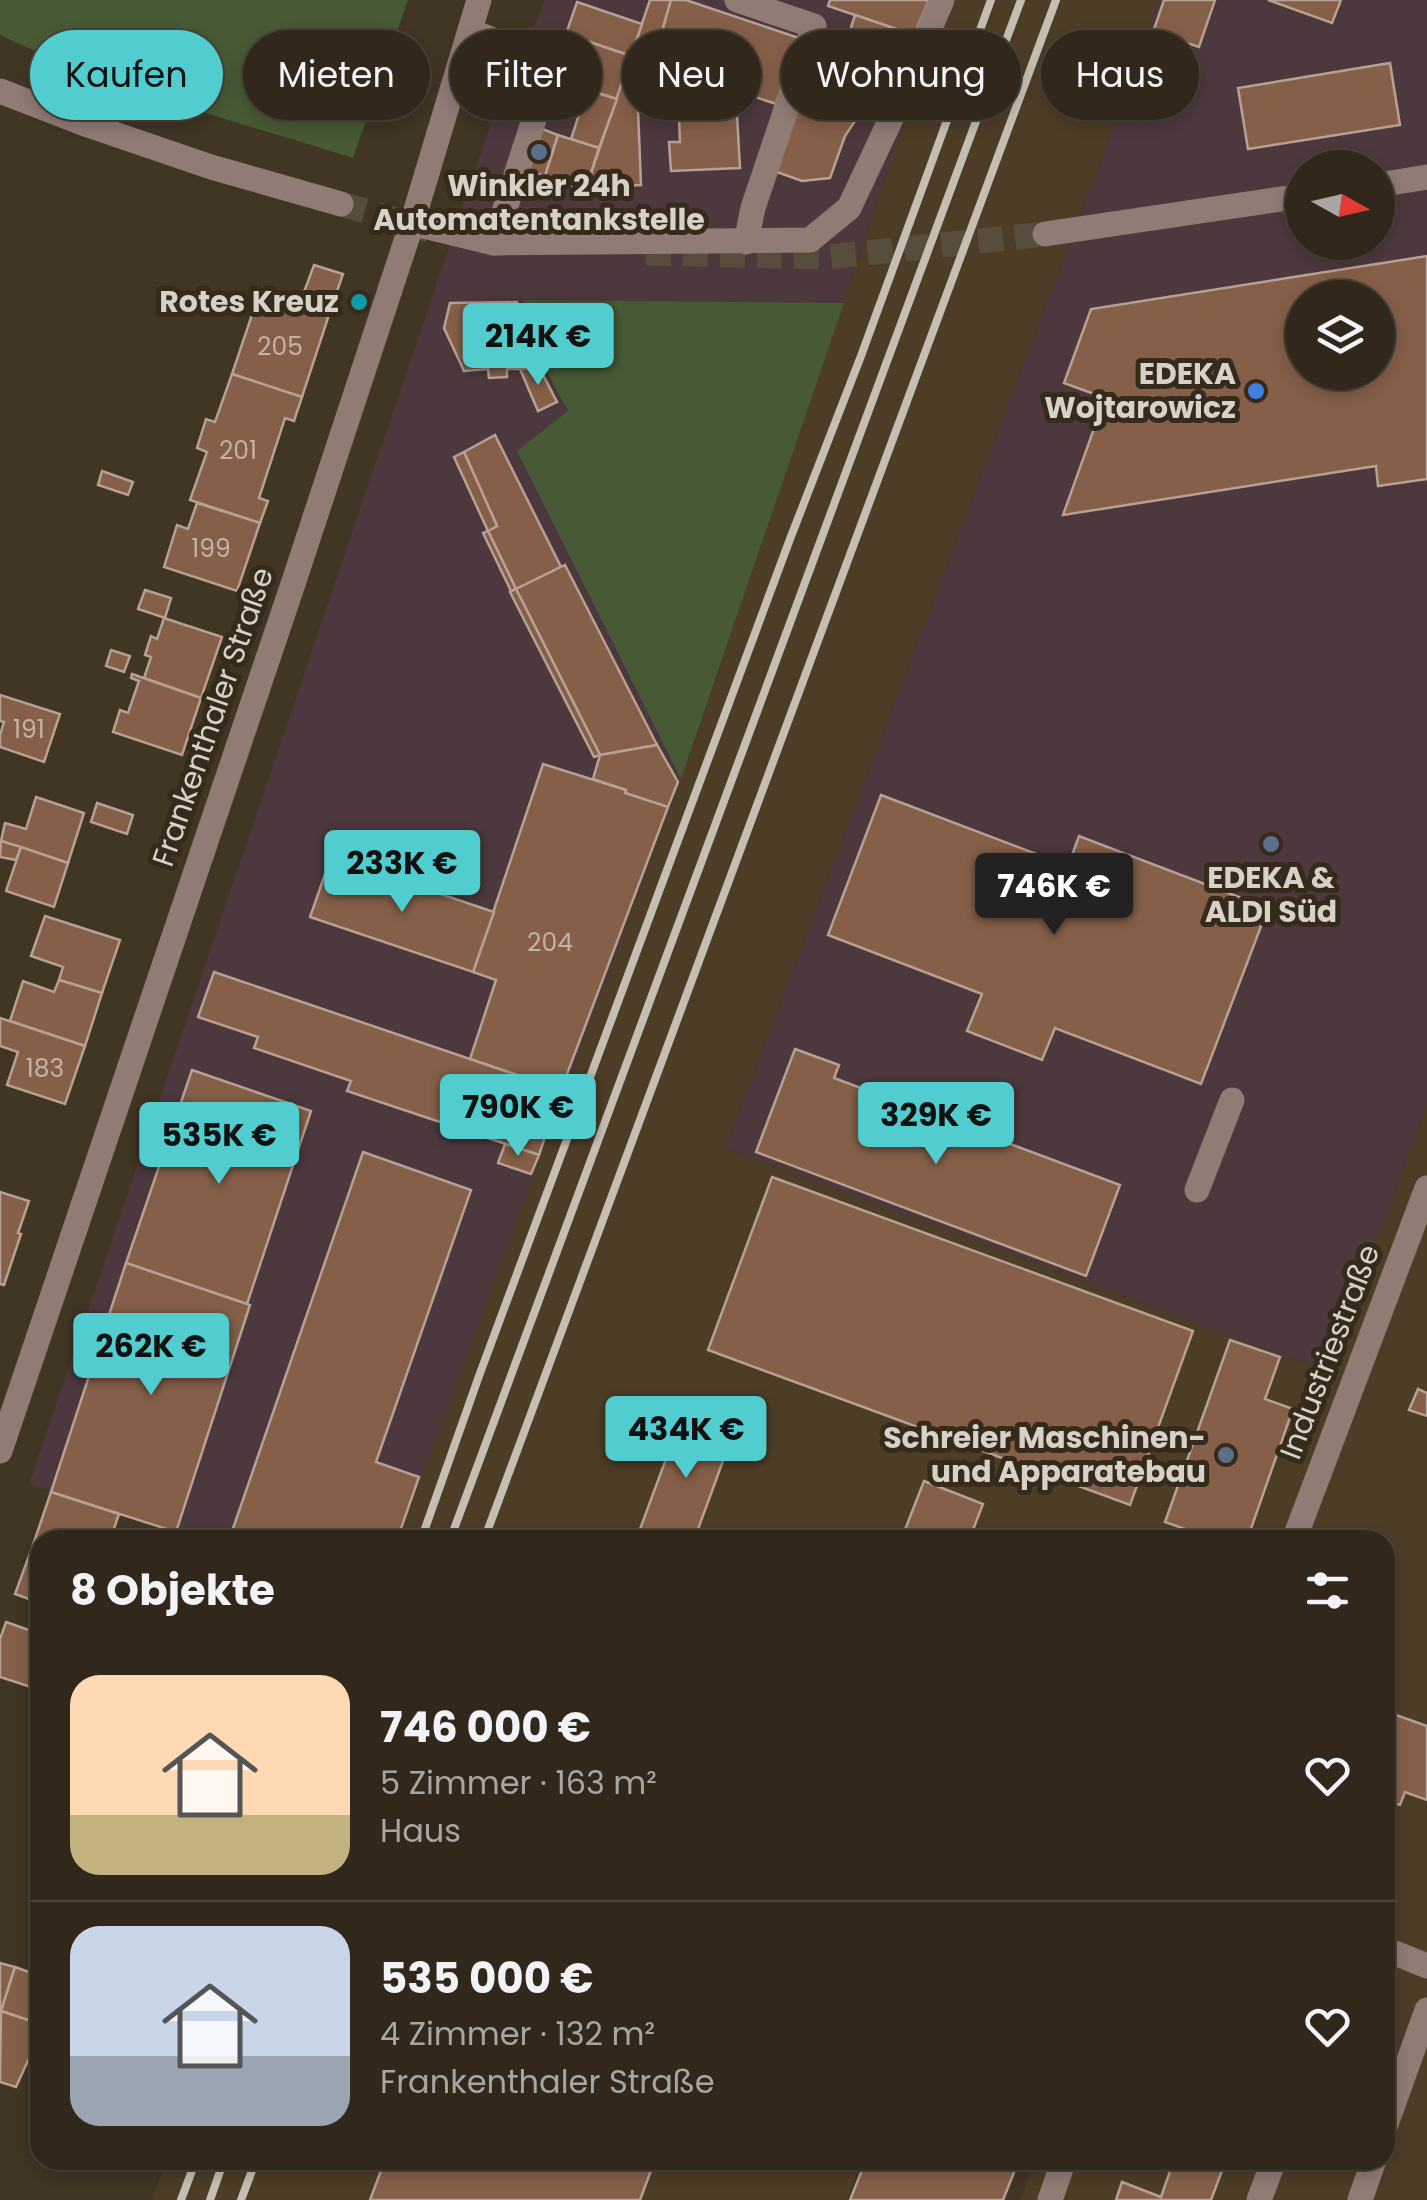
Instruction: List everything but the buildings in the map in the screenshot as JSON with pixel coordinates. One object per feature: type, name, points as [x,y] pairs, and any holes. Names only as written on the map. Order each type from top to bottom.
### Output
[{"type":"street","name":"Frankenthaler Straße","points":[[470,30],[480,0]]},
{"type":"street","points":[[737,0],[814,26],[753,208],[746,242]]},
{"type":"street","points":[[412,222],[494,243],[810,240],[849,208],[942,0]]},
{"type":"street","points":[[0,91],[212,167],[341,204]]},
{"type":"street","name":"Frankenthaler Straße","points":[[0,1452],[293,584],[450,97]]},
{"type":"street","points":[[494,243],[534,120]]},
{"type":"street","points":[[1395,182],[1427,177]]},
{"type":"street","points":[[1045,234],[1285,199]]},
{"type":"street","points":[[1197,1190],[1232,1100]]},
{"type":"street","name":"Industriestraße","points":[[1298,1530],[1427,1188]]},
{"type":"street","points":[[1395,1953],[1427,1966]]},
{"type":"street","points":[[1395,2099],[1427,2010]]},
{"type":"street","points":[[1050,2200],[1060,2170]]},
{"type":"street","points":[[1258,2200],[1270,2170]]},
{"type":"street","points":[[1360,2200],[1370,2170]]},
{"type":"shaded area","points":[[544,0],[948,0],[937,30],[781,30],[781,120],[905,120],[699,730],[403,1530],[170,1530],[29,1484],[492,120],[602,120],[602,30],[532,30]]},
{"type":"shaded area","points":[[948,0],[1159,0],[1149,30],[1041,30],[1041,120],[1116,120],[725,1148],[1328,1372],[1427,1104],[1427,2200],[1020,2200],[1031,2170],[1395,2170],[1395,1530],[402,1530],[699,730],[905,120],[1021,120],[1021,30],[937,30]]},
{"type":"shaded area","points":[[1159,0],[1427,0],[1427,1104],[1328,1372],[725,1148],[1116,120],[1199,120],[1199,30],[1149,30]]},
{"type":"shaded area","points":[[163,2170],[858,2170],[847,2200],[152,2200]]},
{"type":"green space","points":[[0,0],[408,0],[398,30],[243,30],[243,120],[366,120],[353,158],[223,118],[223,30],[30,30],[30,49],[0,35]]},
{"type":"green space","points":[[523,300],[844,303],[681,779],[517,451],[568,411],[531,343]]},
{"type":"tunnel","points":[[341,204],[429,230]]},
{"type":"tunnel","points":[[646,253],[829,257],[1045,234]]},
{"type":"railway","points":[[425,1530],[991,0]]},
{"type":"railway","points":[[454,1530],[1021,0]]},
{"type":"railway","points":[[488,1530],[1056,0]]},
{"type":"railway","points":[[181,2200],[192,2170]]},
{"type":"railway","points":[[210,2200],[220,2170]]},
{"type":"railway","points":[[241,2200],[252,2170]]},
{"type":"place","name":"Winkler 24h Automatentankstelle","points":[[539,152]]},
{"type":"place","name":"Rotes Kreuz","points":[[359,302]]},
{"type":"place","name":"EDEKA Wojtarowicz","points":[[1256,391]]},
{"type":"place","name":"EDEKA & ALDI Süd","points":[[1271,844]]},
{"type":"place","name":"Schreier Maschinen- und Apparatebau","points":[[1226,1455]]}]
